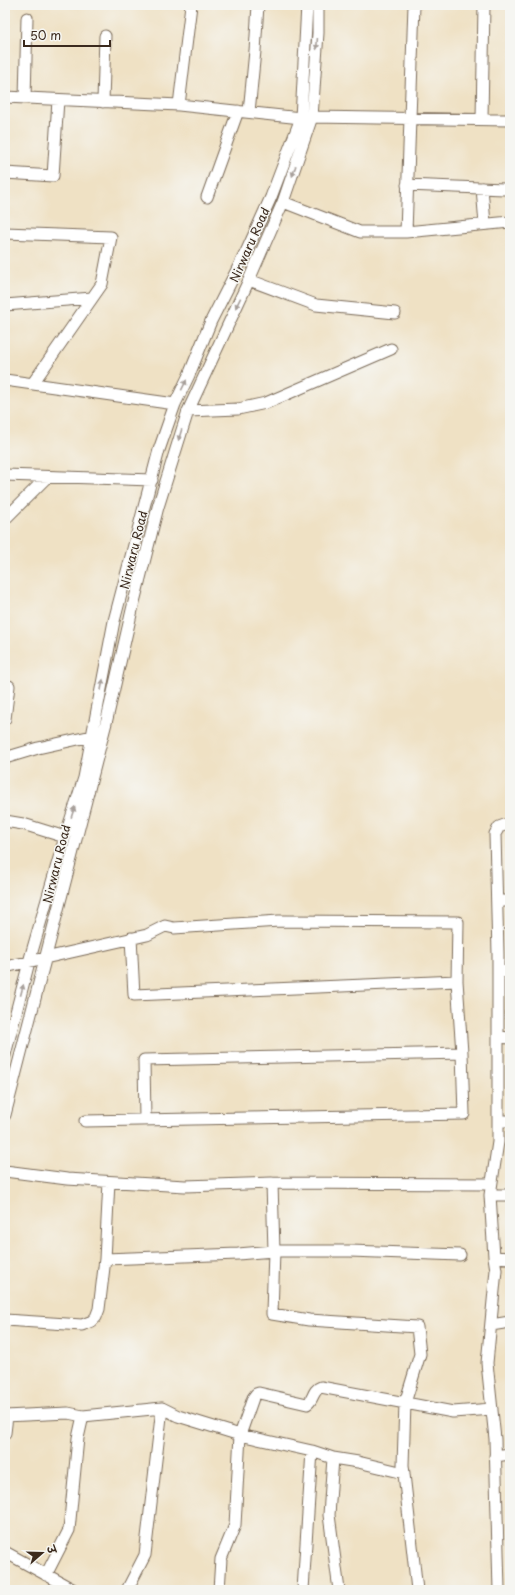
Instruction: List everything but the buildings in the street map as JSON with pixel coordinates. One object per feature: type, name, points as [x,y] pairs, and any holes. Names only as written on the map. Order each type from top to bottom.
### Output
[{"type":"street","points":[[179,105],[191,5]]},
{"type":"street","points":[[208,197],[243,112],[255,51],[258,5]]},
{"type":"street","name":"Nirwaru Road","points":[[5,1055],[29,962],[65,837],[84,778],[114,621],[159,450],[175,404],[189,375],[211,321],[247,250],[307,117],[307,5]]},
{"type":"street","name":"Nirwaru Road","points":[[5,1114],[107,719],[158,507],[188,410],[249,280],[283,202],[307,117],[318,33],[318,5]]},
{"type":"street","points":[[406,232],[414,5]]},
{"type":"street","points":[[482,119],[484,5]]},
{"type":"street","points":[[25,98],[27,18]]},
{"type":"street","points":[[103,102],[105,36]]},
{"type":"street","points":[[5,97],[179,105],[307,117],[510,120]]},
{"type":"street","points":[[5,173],[53,176],[58,100]]},
{"type":"street","points":[[407,185],[504,189]]},
{"type":"street","points":[[482,188],[485,224]]},
{"type":"street","points":[[283,202],[360,232],[406,232],[510,222]]},
{"type":"street","points":[[5,233],[112,237],[102,284],[33,383]]},
{"type":"street","points":[[249,280],[316,305],[395,313]]},
{"type":"street","points":[[5,305],[92,298]]},
{"type":"street","points":[[5,380],[175,404],[188,410],[238,409],[266,404],[392,349]]},
{"type":"street","points":[[5,474],[47,477],[152,480]]},
{"type":"street","points":[[5,519],[47,477]]},
{"type":"street","points":[[5,719],[9,686]]},
{"type":"street","points":[[5,758],[38,748],[92,736]]},
{"type":"street","points":[[5,821],[23,824],[65,837]]},
{"type":"street","points":[[499,1590],[499,1543],[495,1456],[487,1363],[496,1270],[491,1189],[498,1142],[498,972],[495,834],[499,827],[510,823]]},
{"type":"street","points":[[497,901],[510,901]]},
{"type":"street","points":[[5,967],[147,935],[165,926],[174,928],[279,921],[458,922],[457,981],[462,1053],[464,1114],[85,1121]]},
{"type":"street","points":[[131,938],[134,995],[457,981]]},
{"type":"street","points":[[498,972],[510,971]]},
{"type":"street","points":[[498,1037],[510,1038]]},
{"type":"street","points":[[145,1120],[144,1060],[462,1053]]},
{"type":"street","points":[[498,1121],[510,1121]]},
{"type":"street","points":[[5,1171],[67,1179],[185,1186],[272,1183],[491,1189],[510,1195]]},
{"type":"street","points":[[5,1320],[82,1325],[92,1321],[96,1317],[99,1309],[105,1259],[109,1182]]},
{"type":"street","points":[[272,1183],[274,1251],[272,1314],[309,1320],[417,1327],[420,1354],[406,1404],[403,1465],[417,1590]]},
{"type":"street","points":[[105,1259],[238,1254],[274,1251],[350,1251],[460,1255]]},
{"type":"street","points":[[494,1257],[510,1258]]},
{"type":"street","points":[[491,1325],[510,1322]]},
{"type":"street","points":[[219,1590],[221,1559],[235,1525],[240,1434],[253,1398],[256,1394],[259,1393],[307,1404],[310,1402],[315,1391],[321,1387],[453,1412],[492,1409]]},
{"type":"street","points":[[5,1433],[6,1416],[68,1413],[83,1416],[162,1408],[178,1416],[240,1434],[312,1450],[333,1458],[358,1462],[404,1473]]},
{"type":"street","points":[[127,1590],[145,1555],[162,1408]]},
{"type":"street","points":[[46,1575],[70,1530],[78,1438],[83,1416]]},
{"type":"street","points":[[303,1590],[312,1450]]},
{"type":"street","points":[[495,1456],[510,1454]]},
{"type":"street","points":[[333,1458],[329,1515],[338,1590]]},
{"type":"street","points":[[499,1543],[510,1540]]},
{"type":"street","points":[[5,1552],[74,1590]]}]
